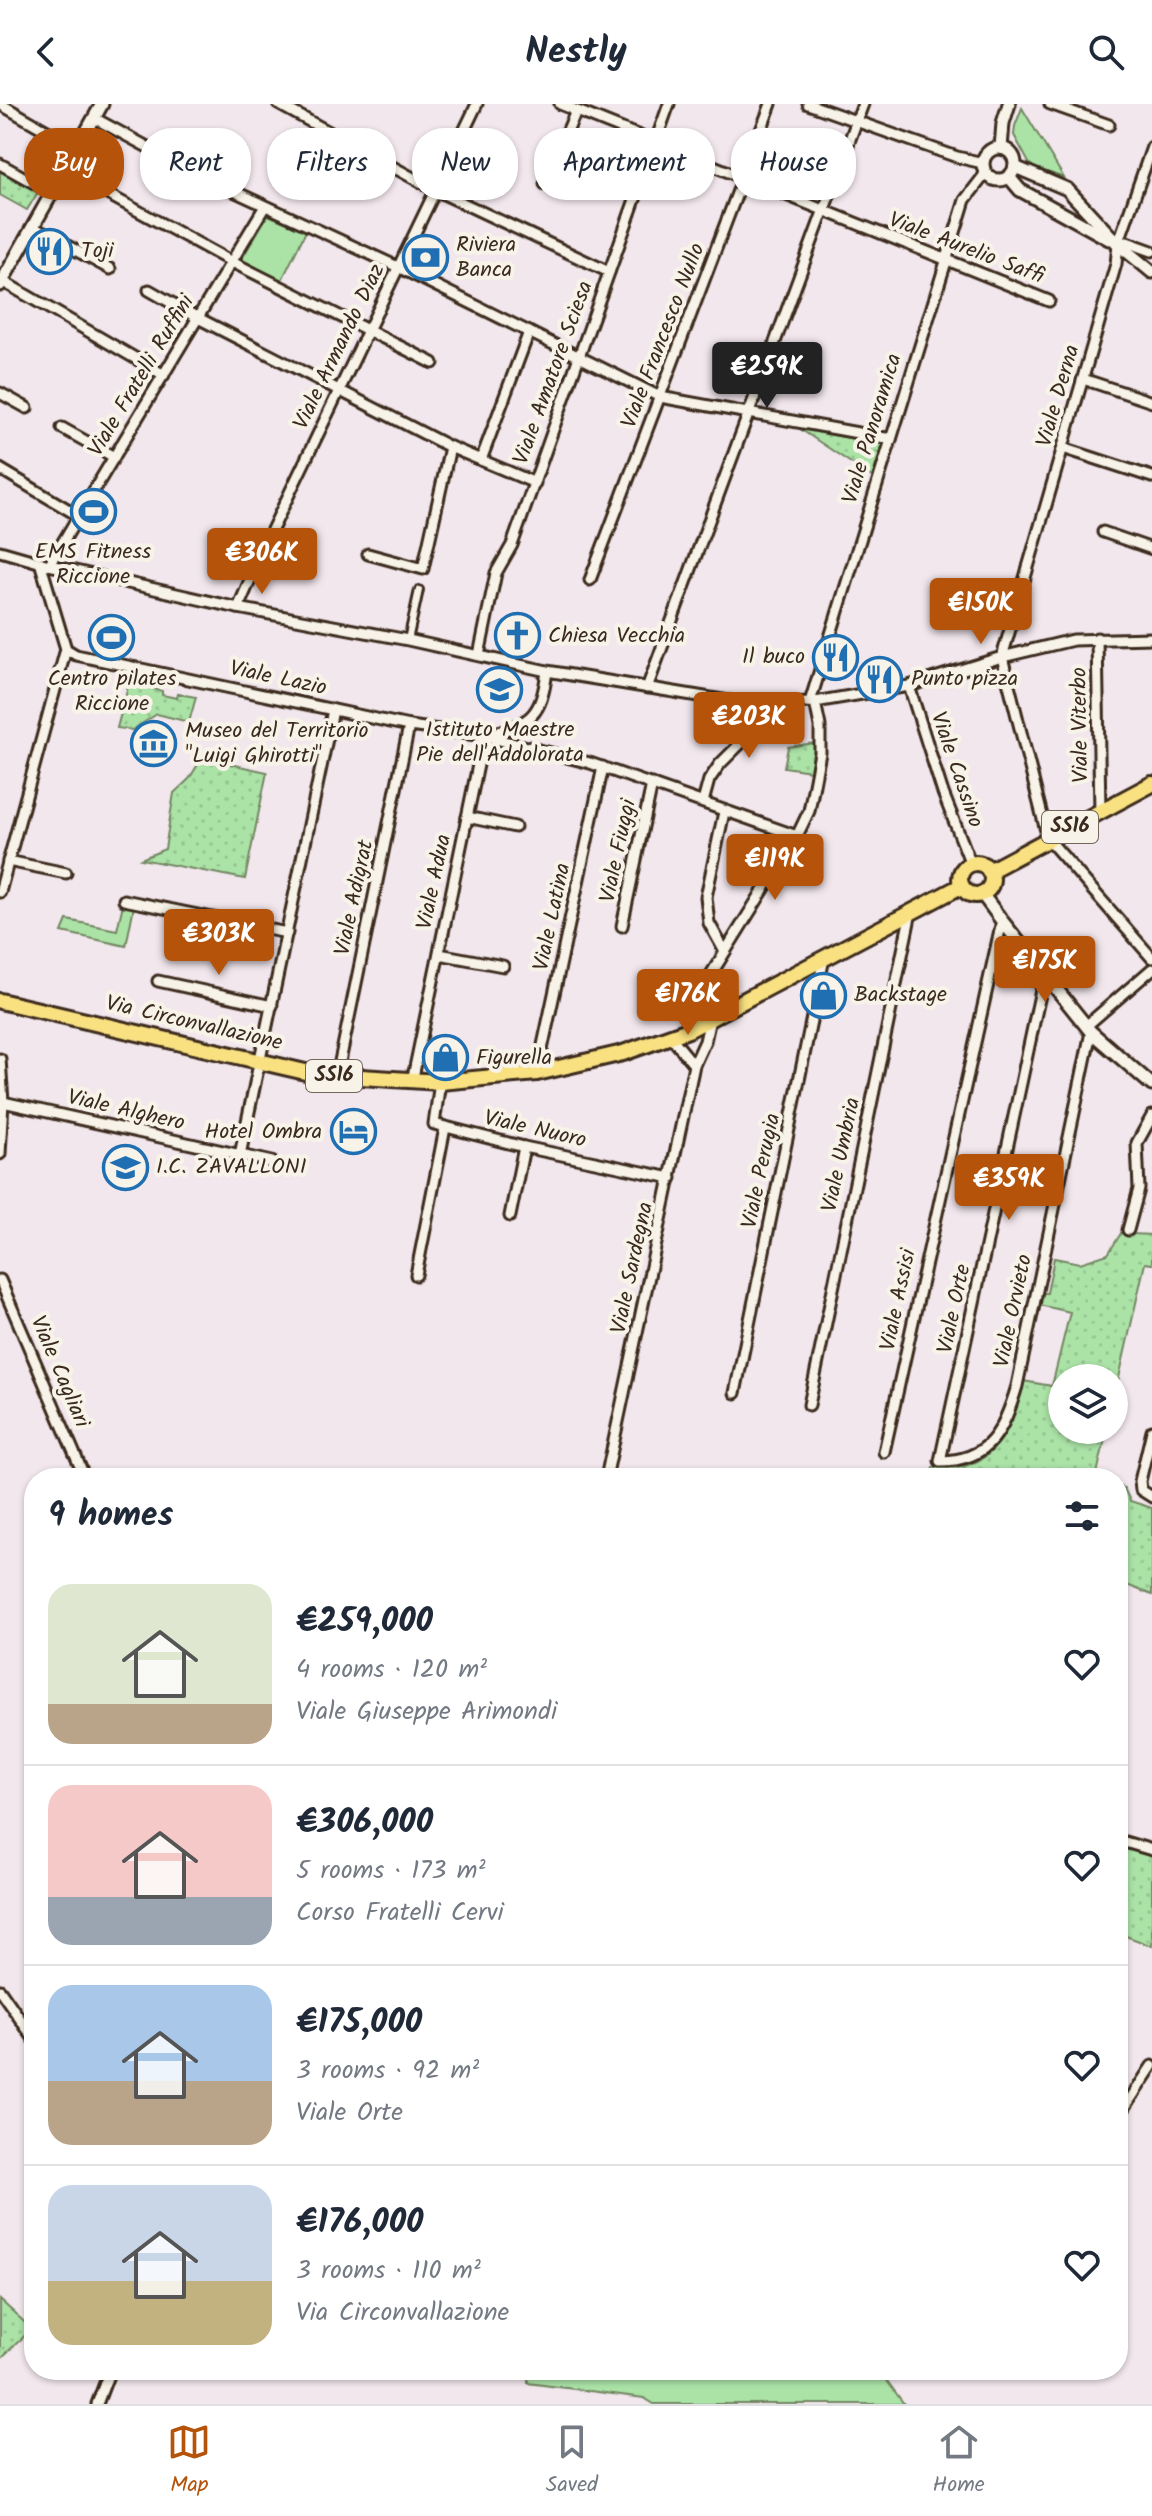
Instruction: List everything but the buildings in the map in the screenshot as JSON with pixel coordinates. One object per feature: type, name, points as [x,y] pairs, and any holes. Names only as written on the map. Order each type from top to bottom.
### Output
[{"type":"main road","name":"SS16","points":[[989,871],[1152,784]]},
{"type":"main road","points":[[971,864],[982,865],[989,871],[992,881],[984,893],[974,895],[961,886],[963,870],[971,864]]},
{"type":"main road","name":"Via Circonvallazione","points":[[0,1001],[260,1062],[337,1076],[440,1082],[537,1073],[584,1064],[671,1037],[961,886]]},
{"type":"street","points":[[0,104],[42,128]]},
{"type":"street","points":[[88,128],[102,104]]},
{"type":"street","points":[[278,104],[412,177]]},
{"type":"street","name":"Viale Armando Diaz","points":[[465,128],[477,104]]},
{"type":"street","name":"Viale Aurelio Saffi","points":[[560,104],[618,128]]},
{"type":"street","name":"Viale Amatore Sciesa","points":[[660,128],[669,104]]},
{"type":"street","name":"Viale Francesco Nullo","points":[[762,128],[771,104]]},
{"type":"street","points":[[808,104],[957,157],[984,168],[996,180],[1012,172],[1067,189],[1118,244],[1152,272]]},
{"type":"street","points":[[647,688],[863,104]]},
{"type":"street","points":[[1001,148],[1003,123],[1009,104]]},
{"type":"street","points":[[1050,104],[1109,125]]},
{"type":"street","points":[[569,128],[576,111]]},
{"type":"street","points":[[94,118],[265,206],[398,267],[660,397],[891,439]]},
{"type":"street","name":"Viale Derna","points":[[1002,657],[1116,264],[1118,244],[1152,147]]},
{"type":"street","points":[[984,168],[989,152],[1001,148]]},
{"type":"street","points":[[1001,148],[1012,156],[1012,172],[1020,190],[1118,244],[1127,242],[1152,251]]},
{"type":"street","points":[[0,164],[24,177]]},
{"type":"street","name":"Viale Panoramica","points":[[813,702],[965,200],[984,168]]},
{"type":"street","points":[[48,200],[2,279],[164,375]]},
{"type":"street","points":[[118,200],[232,262],[369,328],[433,363]]},
{"type":"street","name":"Viale Armando Diaz","points":[[238,608],[430,200]]},
{"type":"street","points":[[456,200],[609,272]]},
{"type":"street","name":"Viale Amatore Sciesa","points":[[479,655],[496,573],[512,545],[635,200]]},
{"type":"street","name":"Viale Francesco Nullo","points":[[590,580],[735,200]]},
{"type":"street","name":"Viale Aurelio Saffi","points":[[794,200],[1049,301]]},
{"type":"street","name":"Viale Fratelli Ruffini","points":[[44,564],[79,516],[265,206]]},
{"type":"street","points":[[33,227],[110,269]]},
{"type":"street","points":[[149,290],[450,447],[535,483]]},
{"type":"street","points":[[481,460],[529,332]]},
{"type":"street","points":[[1083,379],[1152,402]]},
{"type":"street","points":[[0,393],[27,408]]},
{"type":"street","points":[[62,428],[114,457]]},
{"type":"street","points":[[368,554],[423,569],[450,447]]},
{"type":"street","points":[[1063,448],[1152,477]]},
{"type":"street","points":[[0,469],[79,516]]},
{"type":"street","points":[[1103,532],[1152,549]]},
{"type":"street","points":[[0,551],[238,608],[408,640],[547,671],[747,704],[813,702],[909,686],[1002,657],[1073,640],[1152,638]]},
{"type":"street","points":[[0,892],[66,649],[44,564]]},
{"type":"street","points":[[408,640],[419,590]]},
{"type":"street","name":"Viale Viterbo","points":[[1097,638],[1100,812]]},
{"type":"street","name":"Viale Lazio","points":[[66,649],[76,655],[409,726],[484,736],[603,767],[797,836]]},
{"type":"street","points":[[1002,657],[1048,839],[1152,958]]},
{"type":"street","name":"Viale Lazio","points":[[484,736],[528,722],[538,711],[544,697],[547,671]]},
{"type":"street","name":"Viale Cassino","points":[[909,686],[943,793],[971,864]]},
{"type":"street","name":"Viale Sardegna","points":[[608,1468],[694,1065],[705,1041],[710,1019],[710,976],[797,836],[809,811],[820,753],[820,726],[813,702]]},
{"type":"street","points":[[703,802],[709,780],[741,743],[747,704]]},
{"type":"street","points":[[240,1155],[333,710]]},
{"type":"street","name":"Viale Adigrat","points":[[337,1076],[409,726]]},
{"type":"street","name":"Viale Adua","points":[[412,1082],[484,736]]},
{"type":"street","name":"Viale Latina","points":[[537,1073],[603,767]]},
{"type":"street","name":"Viale Fiuggi","points":[[622,926],[652,784]]},
{"type":"street","points":[[724,812],[706,897],[709,923],[724,950]]},
{"type":"street","name":"Viale Adua","points":[[467,817],[515,827]]},
{"type":"street","points":[[8,861],[66,873]]},
{"type":"street","points":[[984,893],[1044,976],[1088,1029],[1152,1085]]},
{"type":"street","points":[[124,900],[287,933]]},
{"type":"street","name":"Viale Umbria","points":[[809,1405],[911,912]]},
{"type":"street","name":"Viale Assisi","points":[[884,1452],[1002,921]]},
{"type":"street","name":"Viale Adua","points":[[439,954],[503,966]]},
{"type":"street","name":"Viale Perugia","points":[[735,1393],[824,958]]},
{"type":"street","points":[[1088,1029],[1152,969]]},
{"type":"street","name":"Viale Orte","points":[[940,1461],[1044,976]]},
{"type":"street","points":[[158,981],[272,1006]]},
{"type":"street","name":"Viale Orvieto","points":[[940,1461],[960,1461],[977,1454],[991,1442],[1009,1412],[1088,1029]]},
{"type":"street","points":[[671,1037],[694,1065]]},
{"type":"street","points":[[0,1059],[0,1154]]},
{"type":"street","points":[[416,1275],[445,1128],[434,1124],[440,1082]]},
{"type":"street","name":"Viale Alghero","points":[[2,1106],[272,1162]]},
{"type":"street","points":[[1128,1230],[1139,1189],[1137,1143],[1152,1116]]},
{"type":"street","name":"Viale Nuoro","points":[[445,1128],[671,1178]]},
{"type":"street","points":[[510,1216],[524,1147]]},
{"type":"street","name":"Viale Cagliari","points":[[0,1280],[81,1468]]},
{"type":"street","points":[[1152,1431],[1140,1481],[1141,1490],[1152,1497]]},
{"type":"street","points":[[1128,1843],[1152,1850]]},
{"type":"street","points":[[0,1990],[24,2025]]},
{"type":"street","points":[[1128,2103],[1152,2066]]},
{"type":"street","points":[[97,2404],[106,2380]]},
{"type":"green space","points":[[1022,108],[1064,178],[1029,163],[1014,135]]},
{"type":"green space","points":[[0,171],[24,184],[24,200],[33,200],[27,210],[0,195]]},
{"type":"green space","points":[[268,215],[306,231],[281,282],[240,262]]},
{"type":"green space","points":[[800,429],[883,444],[872,477]]},
{"type":"green space","points":[[129,683],[162,691],[162,695],[196,697],[189,722],[157,714],[132,730],[117,728]]},
{"type":"green space","points":[[815,743],[811,771],[784,767],[788,747]]},
{"type":"green space","points":[[202,758],[267,772],[245,879],[141,859],[165,849],[174,793],[189,779]]},
{"type":"green space","points":[[123,904],[134,906],[126,946],[62,932],[67,920],[117,930]]},
{"type":"green space","points":[[1123,1230],[1131,1234],[1152,1235],[1152,1264],[1145,1263],[1122,1364],[1057,1364],[1070,1312],[1039,1305],[1041,1293],[1047,1293],[1054,1258],[1080,1263],[1108,1254]]},
{"type":"green space","points":[[1023,1381],[1048,1385],[1048,1444],[1104,1444],[1098,1468],[954,1468],[979,1461],[999,1443],[1011,1420]]},
{"type":"green space","points":[[1128,1497],[1130,1501],[1152,1508],[1152,1595],[1128,1585]]},
{"type":"green space","points":[[1128,1848],[1152,1856],[1152,1946],[1128,1937]]},
{"type":"green space","points":[[0,2300],[24,2322],[24,2336],[0,2359]]},
{"type":"green space","points":[[528,2380],[886,2380],[904,2404],[654,2404],[644,2398],[528,2383]]},
{"type":"place","name":"Toji","points":[[50,251]]},
{"type":"place","name":"Riviera Banca","points":[[425,258]]},
{"type":"place","name":"EMS Fitness Riccione","points":[[93,511]]},
{"type":"place","name":"Chiesa Vecchia","points":[[517,636]]},
{"type":"place","name":"Centro pilates Riccione","points":[[112,638]]},
{"type":"place","name":"Il buco","points":[[836,657]]},
{"type":"place","name":"Punto pizza","points":[[880,679]]},
{"type":"place","name":"Istituto Maestre Pie dell'Addolorata","points":[[500,689]]},
{"type":"place","name":"Museo del Territorio \"Luigi Ghirotti\"","points":[[154,744]]},
{"type":"place","name":"Backstage","points":[[823,995]]},
{"type":"place","name":"Figurella","points":[[445,1058]]},
{"type":"place","name":"Hotel Ombra","points":[[353,1132]]},
{"type":"place","name":"I.C. ZAVALLONI","points":[[125,1167]]}]
